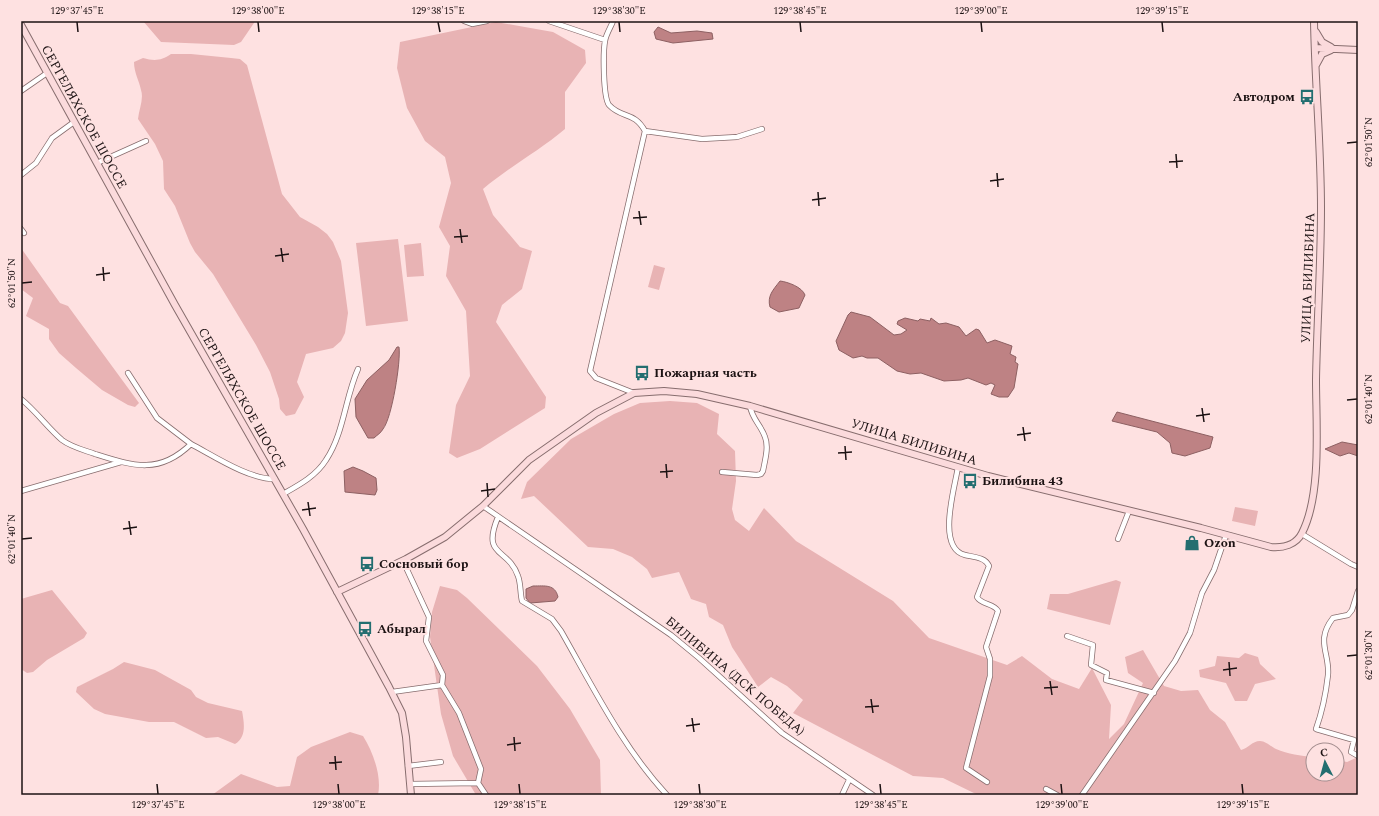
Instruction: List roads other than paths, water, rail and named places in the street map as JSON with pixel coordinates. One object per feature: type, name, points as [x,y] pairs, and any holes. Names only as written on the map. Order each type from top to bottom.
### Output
[{"type":"main road","name":"УЛИЦА БИЛИБИНА","points":[[337,592],[403,561],[445,537],[483,506],[529,460],[596,413],[634,393],[664,391],[697,394],[750,406],[958,467],[1226,535],[1271,548],[1282,548],[1292,544],[1302,534],[1310,508],[1316,458],[1317,315],[1321,208],[1314,21]]},
{"type":"main road","name":"СЕРГЕЛЯХСКОЕ ШОССЕ","points":[[21,25],[97,164],[275,479],[392,692],[402,713],[411,795]]},
{"type":"main road","points":[[1314,29],[1322,42],[1334,48]]},
{"type":"main road","points":[[1315,48],[1358,50]]},
{"type":"main road","points":[[1315,67],[1322,54],[1334,48]]},
{"type":"street","points":[[464,21],[472,24],[487,21]]},
{"type":"street","points":[[549,21],[604,40]]},
{"type":"street","points":[[613,21],[604,40],[605,94],[608,104],[618,112],[635,118],[645,132],[590,371],[596,378],[634,393]]},
{"type":"street","points":[[21,91],[47,73]]},
{"type":"street","points":[[21,175],[36,163],[52,138],[74,122]]},
{"type":"street","points":[[645,132],[702,139],[737,137],[762,129]]},
{"type":"street","points":[[97,164],[146,141]]},
{"type":"street","points":[[283,494],[305,482],[326,460],[334,446],[352,382],[358,369]]},
{"type":"street","points":[[128,373],[157,418],[191,444],[254,475],[267,479],[275,479]]},
{"type":"street","points":[[21,399],[68,444],[121,462],[146,466],[159,464],[171,460],[191,444]]},
{"type":"street","points":[[722,472],[757,475],[762,474],[767,445],[765,436],[751,415],[750,406]]},
{"type":"street","points":[[21,491],[121,462]]},
{"type":"street","points":[[958,467],[948,528],[950,541],[962,554],[984,559],[988,562],[989,566],[977,597],[979,600],[996,608],[998,611],[986,647],[990,664],[990,676],[966,768],[987,782]]},
{"type":"street","name":"БИЛИБИНА (ДСК ПОБЕДА)","points":[[483,506],[671,635],[699,658],[782,733],[873,795]]},
{"type":"street","points":[[1118,540],[1129,511]]},
{"type":"street","points":[[498,517],[491,538],[493,545],[514,568],[518,576],[522,601],[552,619],[561,631],[629,748],[646,772],[667,795]]},
{"type":"street","points":[[1302,534],[1358,567]]},
{"type":"street","points":[[1082,795],[1175,661],[1190,633],[1202,593],[1214,570],[1226,535]]},
{"type":"street","points":[[403,561],[429,617],[426,641],[443,675],[442,685],[459,713],[481,770],[478,783],[486,795]]},
{"type":"street","points":[[1358,590],[1352,610],[1348,615],[1333,618],[1324,637],[1328,674],[1316,729],[1354,740],[1351,752],[1358,756]]},
{"type":"street","points":[[1067,636],[1092,645],[1091,665],[1107,672],[1106,680],[1154,693]]},
{"type":"street","points":[[392,692],[442,685]]},
{"type":"street","points":[[408,766],[441,762]]},
{"type":"street","points":[[842,795],[849,780]]},
{"type":"street","points":[[410,784],[478,783]]},
{"type":"street","points":[[1046,788],[1057,795]]},
{"type":"place","name":"Автодром","points":[[1307,97]]},
{"type":"place","name":"Пожарная часть","points":[[642,373]]},
{"type":"place","name":"Билибина 43","points":[[970,481]]},
{"type":"place","name":"Ozon","points":[[1192,543]]},
{"type":"place","name":"Сосновый бор","points":[[367,564]]},
{"type":"place","name":"Абырал","points":[[365,629]]}]
